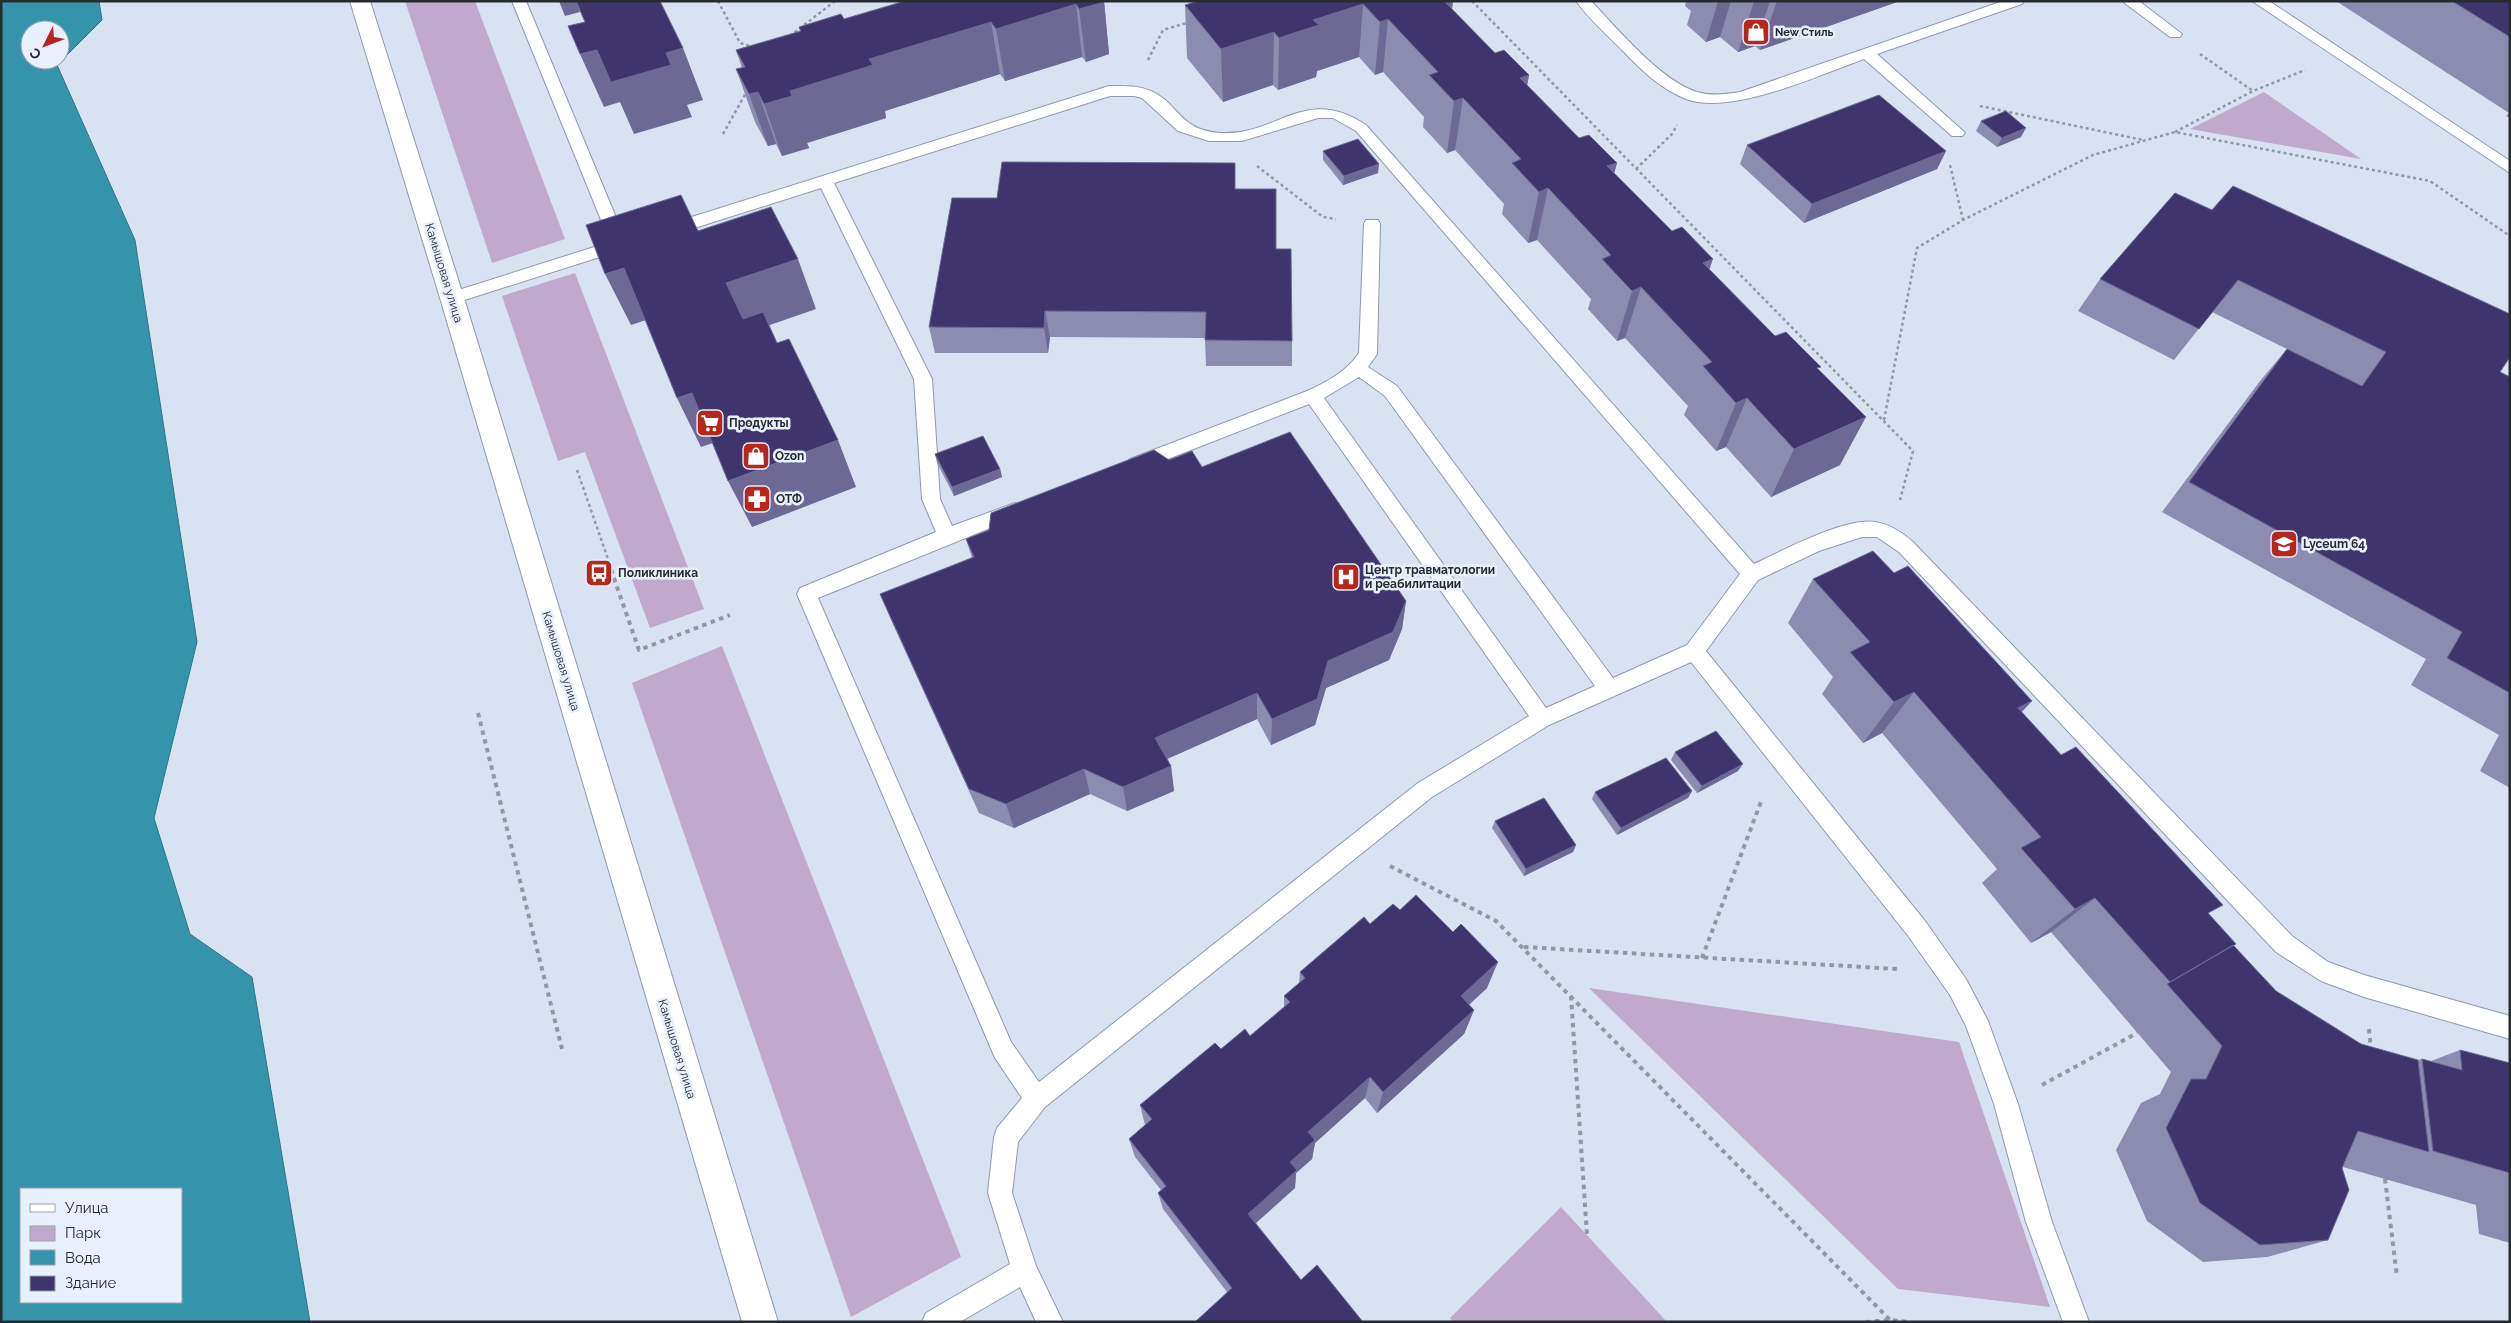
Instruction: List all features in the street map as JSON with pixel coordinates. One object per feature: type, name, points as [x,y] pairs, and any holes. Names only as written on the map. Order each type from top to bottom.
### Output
[{"type":"street","name":"Камышовая улица","points":[[360,1],[452,298],[760,1322]]},
{"type":"lane","points":[[519,1],[618,245]]},
{"type":"lane","points":[[1583,1],[1667,85],[1700,98],[1715,100],[1742,96],[1865,52],[2018,1]]},
{"type":"lane","points":[[2129,1],[2175,34]]},
{"type":"lane","points":[[2259,1],[2510,168]]},
{"type":"lane","points":[[1865,52],[1957,133]]},
{"type":"lane","points":[[656,234],[1110,91],[1129,90],[1146,95],[1161,105],[1180,126],[1202,135],[1229,138],[1252,134],[1308,116],[1330,113],[1346,119],[1361,128],[1751,574]]},
{"type":"lane","points":[[826,182],[923,379],[931,499],[947,536]]},
{"type":"lane","points":[[1121,470],[1313,396],[1342,383],[1358,370],[1368,354],[1372,224]]},
{"type":"lane","points":[[452,298],[637,240]]},
{"type":"lane","points":[[1358,370],[1375,378],[1391,391],[1609,689]]},
{"type":"lane","points":[[1313,396],[1542,719]]},
{"type":"lane","points":[[1030,505],[947,536],[807,594],[1003,1050],[1036,1100]]},
{"type":"lane","points":[[1050,1322],[1025,1270],[1000,1193],[1006,1137],[1036,1100],[1425,790],[1542,719],[1694,651],[1751,574],[1853,530],[1872,528],[1892,535],[1906,547],[2284,944],[2321,970],[2364,986],[2510,1028]]},
{"type":"lane","points":[[1694,651],[1917,929],[1958,987],[1976,1021],[2006,1104],[2039,1222],[2076,1322]]},
{"type":"lane","points":[[935,1322],[1025,1270]]},
{"type":"path","points":[[718,1],[740,43],[755,47]]},
{"type":"path","points":[[784,41],[835,1]]},
{"type":"path","points":[[1472,1],[1913,451],[1892,535]]},
{"type":"path","points":[[1129,90],[1163,30],[1191,22]]},
{"type":"path","points":[[2175,34],[2253,91]]},
{"type":"path","points":[[1884,420],[1917,248],[1963,220],[2093,156],[2175,132],[2253,91],[2342,56]]},
{"type":"path","points":[[723,134],[751,85]]},
{"type":"path","points":[[1929,108],[1977,105],[2144,140]]},
{"type":"path","points":[[2175,132],[2430,181],[2510,236]]},
{"type":"path","points":[[1957,133],[1950,164],[1963,220]]},
{"type":"path","points":[[1229,138],[1244,156],[1323,217],[1372,224]]},
{"type":"path","points":[[577,470],[639,650],[730,615]]},
{"type":"path","points":[[478,713],[562,1049]]},
{"type":"path","points":[[1702,958],[1779,756]]},
{"type":"path","points":[[1353,848],[1496,921],[1891,1321]]},
{"type":"path","points":[[1522,947],[1903,970]]},
{"type":"path","points":[[2364,986],[2371,1052]]},
{"type":"path","points":[[1571,995],[1587,1235]]},
{"type":"path","points":[[2040,1086],[2137,1033]]},
{"type":"path","points":[[2385,1179],[2397,1277]]},
{"type":"path","points":[[1866,1322],[1910,1322]]},
{"type":"green space","points":[[405,1],[475,1],[565,239],[492,263]]},
{"type":"green space","points":[[2264,92],[2361,159],[2190,129]]},
{"type":"green space","points":[[575,273],[704,609],[650,628],[585,452],[558,461],[502,296]]},
{"type":"green space","points":[[722,646],[961,1257],[851,1317],[632,683]]},
{"type":"green space","points":[[1589,988],[1959,1042],[2050,1307],[1898,1289]]},
{"type":"green space","points":[[1561,1207],[1667,1322],[1453,1322],[1450,1318]]},
{"type":"water","points":[[1,1],[99,1],[102,20],[70,52],[70,20],[20,20],[20,70],[59,70],[135,240],[197,642],[154,818],[190,934],[252,977],[310,1322],[1,1322]]},
{"type":"building","points":[[576,1],[660,1],[683,48],[666,53],[671,65],[611,82],[597,50],[580,54],[568,26],[585,22]]},
{"type":"building","points":[[905,1],[1104,2],[1079,9],[1076,4],[996,29],[991,22],[869,59],[873,65],[790,91],[792,96],[764,104],[758,92],[749,94],[736,69],[745,67],[736,50],[801,31],[799,27],[841,14],[844,19]]},
{"type":"building","points":[[1198,1],[1444,1],[1495,53],[1504,50],[1529,75],[1520,78],[1579,138],[1589,135],[1617,163],[1607,166],[1672,231],[1682,227],[1713,259],[1703,263],[1775,336],[1786,332],[1821,367],[1817,368],[1866,417],[1794,449],[1747,398],[1736,403],[1703,366],[1712,362],[1641,287],[1632,291],[1602,259],[1611,255],[1548,188],[1539,192],[1512,163],[1521,159],[1463,98],[1454,101],[1429,75],[1438,72],[1388,19],[1380,22],[1363,4],[1313,20],[1319,25],[1279,38],[1274,32],[1221,49],[1185,5]]},
{"type":"building","points":[[2452,1],[2510,1],[2510,37]]},
{"type":"building","points":[[1879,95],[1946,151],[1812,204],[1747,145]]},
{"type":"building","points":[[2006,111],[2026,128],[2002,138],[1981,121]]},
{"type":"building","points":[[1358,139],[1379,164],[1344,176],[1323,151]]},
{"type":"building","points":[[1002,162],[1235,163],[1235,189],[1276,189],[1276,249],[1291,249],[1292,341],[1205,340],[1206,312],[1045,311],[1044,328],[929,327],[952,198],[997,198]]},
{"type":"building","points":[[2233,186],[2510,314],[2510,357],[2500,372],[2510,377],[2510,693],[2447,658],[2462,632],[2189,482],[2287,349],[2362,386],[2386,352],[2238,280],[2199,329],[2100,279],[2175,193],[2212,210]]},
{"type":"building","points":[[681,195],[698,231],[771,207],[798,259],[726,283],[743,319],[763,312],[777,343],[789,339],[838,440],[728,481],[692,393],[677,398],[624,268],[605,274],[586,225]]},
{"type":"building","points":[[1290,432],[1406,601],[1393,632],[1328,661],[1317,699],[1272,719],[1257,693],[1155,738],[1171,766],[1123,787],[1084,769],[1006,804],[969,789],[880,594],[974,557],[966,539],[989,530],[991,513],[1154,450],[1169,460],[1192,451],[1202,467]]},
{"type":"building","points":[[983,436],[1000,469],[952,487],[935,454]]},
{"type":"building","points":[[1873,551],[1894,573],[1908,566],[2032,701],[2018,708],[2061,755],[2076,747],[2223,905],[2208,913],[2236,944],[2170,982],[2095,898],[2075,909],[2021,848],[2041,837],[1914,692],[1894,702],[1850,652],[1870,642],[1813,579]]},
{"type":"building","points":[[1716,731],[1743,764],[1702,786],[1675,752]]},
{"type":"building","points":[[1666,758],[1692,791],[1621,828],[1595,792]]},
{"type":"building","points":[[1544,798],[1576,845],[1526,869],[1495,821]]},
{"type":"building","points":[[1416,895],[1453,932],[1461,924],[1498,962],[1461,996],[1474,1010],[1383,1092],[1370,1077],[1308,1132],[1315,1140],[1290,1162],[1297,1170],[1248,1214],[1301,1280],[1317,1265],[1363,1322],[1195,1322],[1232,1288],[1158,1193],[1166,1186],[1129,1139],[1152,1119],[1140,1105],[1215,1043],[1221,1049],[1245,1029],[1250,1036],[1290,1002],[1284,996],[1305,978],[1300,972],[1364,917],[1370,924],[1393,904],[1400,910]]},
{"type":"building","points":[[2233,945],[2276,991],[2361,1044],[2418,1060],[2429,1152],[2358,1131],[2342,1168],[2349,1190],[2328,1240],[2260,1245],[2200,1203],[2166,1128],[2191,1079],[2206,1079],[2222,1046],[2167,984]]},
{"type":"building","points":[[2460,1050],[2510,1063],[2510,1173],[2433,1151],[2422,1059],[2462,1070]]},
{"type":"place","name":"New Стиль","points":[[1756,32]]},
{"type":"place","name":"Продукты","points":[[710,423]]},
{"type":"place","name":"Ozon","points":[[756,456]]},
{"type":"place","name":"ОТФ","points":[[757,499]]},
{"type":"place","name":"Lyceum 64","points":[[2284,544]]},
{"type":"place","name":"Поликлиника","points":[[599,573]]},
{"type":"place","name":"Центр травматологии и реабилитации","points":[[1346,577]]}]
